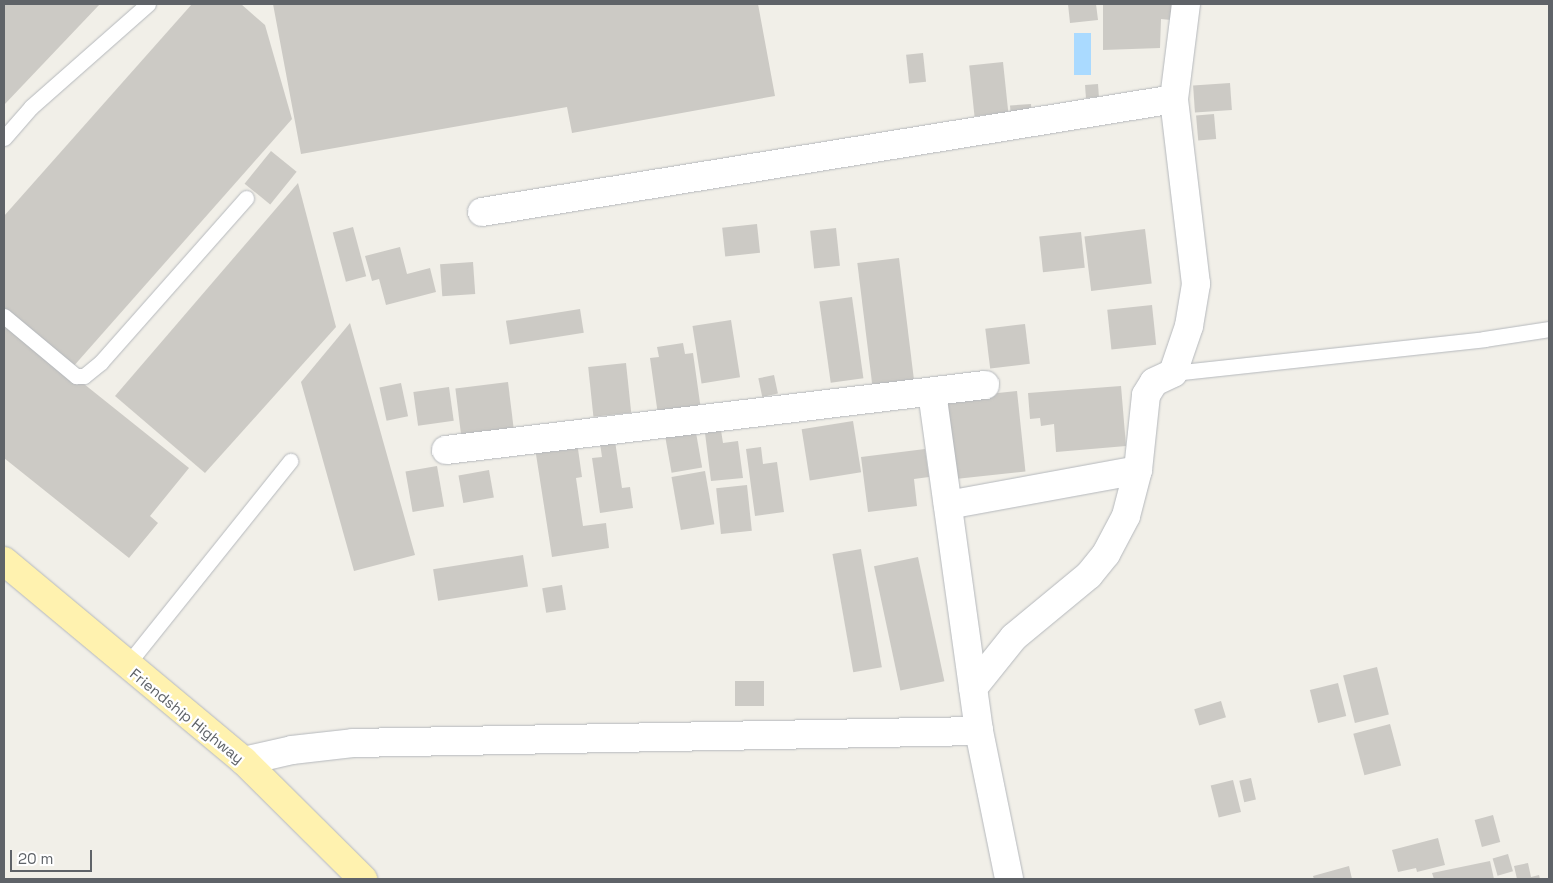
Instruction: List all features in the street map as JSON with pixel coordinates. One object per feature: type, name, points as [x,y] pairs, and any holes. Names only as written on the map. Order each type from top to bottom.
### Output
[{"type":"main road","name":"Friendship Highway","points":[[4,561],[126,666],[244,761],[363,879]]},
{"type":"street","points":[[973,688],[1014,637],[1089,575],[1106,554],[1126,516],[1138,470],[1146,394],[1154,382],[1173,373],[1189,326],[1196,284],[1174,99],[1186,4]]},
{"type":"street","points":[[482,212],[1174,99]]},
{"type":"street","points":[[446,450],[985,385]]},
{"type":"street","points":[[932,392],[979,731],[1009,879]]},
{"type":"street","points":[[948,505],[1138,470]]},
{"type":"street","points":[[244,761],[292,750],[353,743],[979,731]]},
{"type":"lane","points":[[4,138],[31,107],[148,4]]},
{"type":"lane","points":[[4,316],[76,376],[84,376],[101,362],[246,198]]},
{"type":"lane","points":[[1173,373],[1484,340],[1549,329]]},
{"type":"lane","points":[[126,666],[290,461]]},
{"type":"water","points":[[1074,33],[1091,33],[1091,75],[1074,75]]},
{"type":"building","points":[[4,4],[100,4],[4,105]]},
{"type":"building","points":[[192,4],[241,4],[265,25],[292,119],[72,368],[4,308],[4,216]]},
{"type":"building","points":[[273,4],[758,4],[775,96],[572,133],[567,107],[301,154]]},
{"type":"building","points":[[1068,4],[1096,4],[1098,20],[1070,23]]},
{"type":"building","points":[[1103,4],[1171,4],[1171,20],[1161,19],[1160,48],[1103,50]]},
{"type":"building","points":[[923,53],[926,82],[909,84],[906,55]]},
{"type":"building","points":[[1003,62],[1008,113],[975,116],[969,66]]},
{"type":"building","points":[[1230,83],[1232,110],[1195,113],[1193,86]]},
{"type":"building","points":[[1098,84],[1099,97],[1086,98],[1085,85]]},
{"type":"building","points":[[1031,104],[1032,119],[1011,120],[1010,105]]},
{"type":"building","points":[[1214,114],[1216,139],[1198,140],[1196,116]]},
{"type":"building","points":[[271,151],[297,172],[270,204],[245,184]]},
{"type":"building","points":[[298,183],[336,327],[205,473],[115,396]]},
{"type":"building","points":[[757,224],[760,253],[725,256],[722,228]]},
{"type":"building","points":[[353,227],[366,276],[346,282],[333,232]]},
{"type":"building","points":[[836,228],[840,266],[814,269],[810,231]]},
{"type":"building","points":[[1145,229],[1152,284],[1091,291],[1084,236]]},
{"type":"building","points":[[1081,232],[1085,268],[1043,272],[1039,236]]},
{"type":"building","points":[[400,247],[407,274],[430,268],[436,292],[386,305],[379,279],[372,281],[365,256]]},
{"type":"building","points":[[899,258],[914,381],[872,386],[857,263]]},
{"type":"building","points":[[473,262],[475,294],[442,296],[440,264]]},
{"type":"building","points":[[852,297],[863,378],[831,383],[819,302]]},
{"type":"building","points":[[1152,305],[1156,345],[1111,349],[1107,310]]},
{"type":"building","points":[[580,309],[584,333],[510,344],[506,321]]},
{"type":"building","points":[[4,320],[189,468],[150,516],[158,523],[129,558],[4,458]]},
{"type":"building","points":[[731,320],[740,377],[702,383],[692,326]]},
{"type":"building","points":[[350,323],[415,555],[354,571],[301,382]]},
{"type":"building","points":[[1025,324],[1030,364],[990,369],[985,329]]},
{"type":"building","points":[[683,343],[685,354],[693,353],[701,410],[658,415],[650,358],[659,357],[657,347]]},
{"type":"building","points":[[626,363],[631,413],[593,417],[588,367]]},
{"type":"building","points":[[774,375],[778,394],[762,397],[758,378]]},
{"type":"building","points":[[508,382],[514,430],[461,436],[455,388]]},
{"type":"building","points":[[401,383],[408,416],[387,421],[379,388]]},
{"type":"building","points":[[1121,386],[1126,446],[1056,452],[1054,424],[1041,426],[1040,418],[1030,419],[1028,393]]},
{"type":"building","points":[[449,387],[454,421],[418,426],[413,392]]},
{"type":"building","points":[[1017,391],[1025,472],[951,479],[942,399]]},
{"type":"building","points":[[853,421],[861,472],[810,480],[802,429]]},
{"type":"building","points":[[720,424],[723,443],[738,441],[743,478],[711,481],[704,425]]},
{"type":"building","points":[[695,427],[702,467],[672,473],[664,432]]},
{"type":"building","points":[[615,441],[622,488],[630,487],[633,508],[600,513],[592,458],[602,457],[600,443]]},
{"type":"building","points":[[577,442],[582,477],[576,478],[583,526],[606,523],[609,548],[552,557],[535,448]]},
{"type":"building","points":[[761,447],[763,464],[777,462],[784,512],[755,516],[746,449]]},
{"type":"building","points":[[925,449],[929,477],[914,479],[917,506],[868,512],[861,457]]},
{"type":"building","points":[[437,466],[444,506],[413,512],[405,472]]},
{"type":"building","points":[[489,470],[494,498],[463,503],[458,475]]},
{"type":"building","points":[[705,471],[714,524],[681,530],[672,477]]},
{"type":"building","points":[[747,485],[752,531],[721,534],[716,488]]},
{"type":"building","points":[[861,549],[882,667],[853,672],[832,554]]},
{"type":"building","points":[[523,555],[528,587],[438,601],[433,569]]},
{"type":"building","points":[[918,557],[944,681],[900,691],[874,566]]},
{"type":"building","points":[[562,585],[566,610],[546,613],[542,588]]},
{"type":"building","points":[[1377,667],[1389,715],[1355,723],[1343,675]]},
{"type":"building","points":[[735,681],[764,681],[764,706],[735,706]]},
{"type":"building","points":[[1338,683],[1346,716],[1318,723],[1310,690]]},
{"type":"building","points":[[1221,701],[1226,717],[1199,725],[1194,709]]},
{"type":"building","points":[[1390,724],[1401,766],[1364,775],[1353,734]]},
{"type":"building","points":[[1251,778],[1256,799],[1244,802],[1239,781]]},
{"type":"building","points":[[1233,780],[1241,812],[1219,818],[1211,786]]},
{"type":"building","points":[[1493,815],[1500,842],[1482,847],[1475,820]]},
{"type":"building","points":[[1438,838],[1445,865],[1417,872],[1416,868],[1398,872],[1392,850]]},
{"type":"building","points":[[1508,854],[1513,871],[1498,876],[1493,858]]},
{"type":"building","points":[[1490,861],[1494,879],[1434,879],[1432,873]]},
{"type":"building","points":[[1528,863],[1531,877],[1539,875],[1540,879],[1517,879],[1514,866]]},
{"type":"building","points":[[1349,866],[1352,879],[1314,879],[1313,876]]}]
